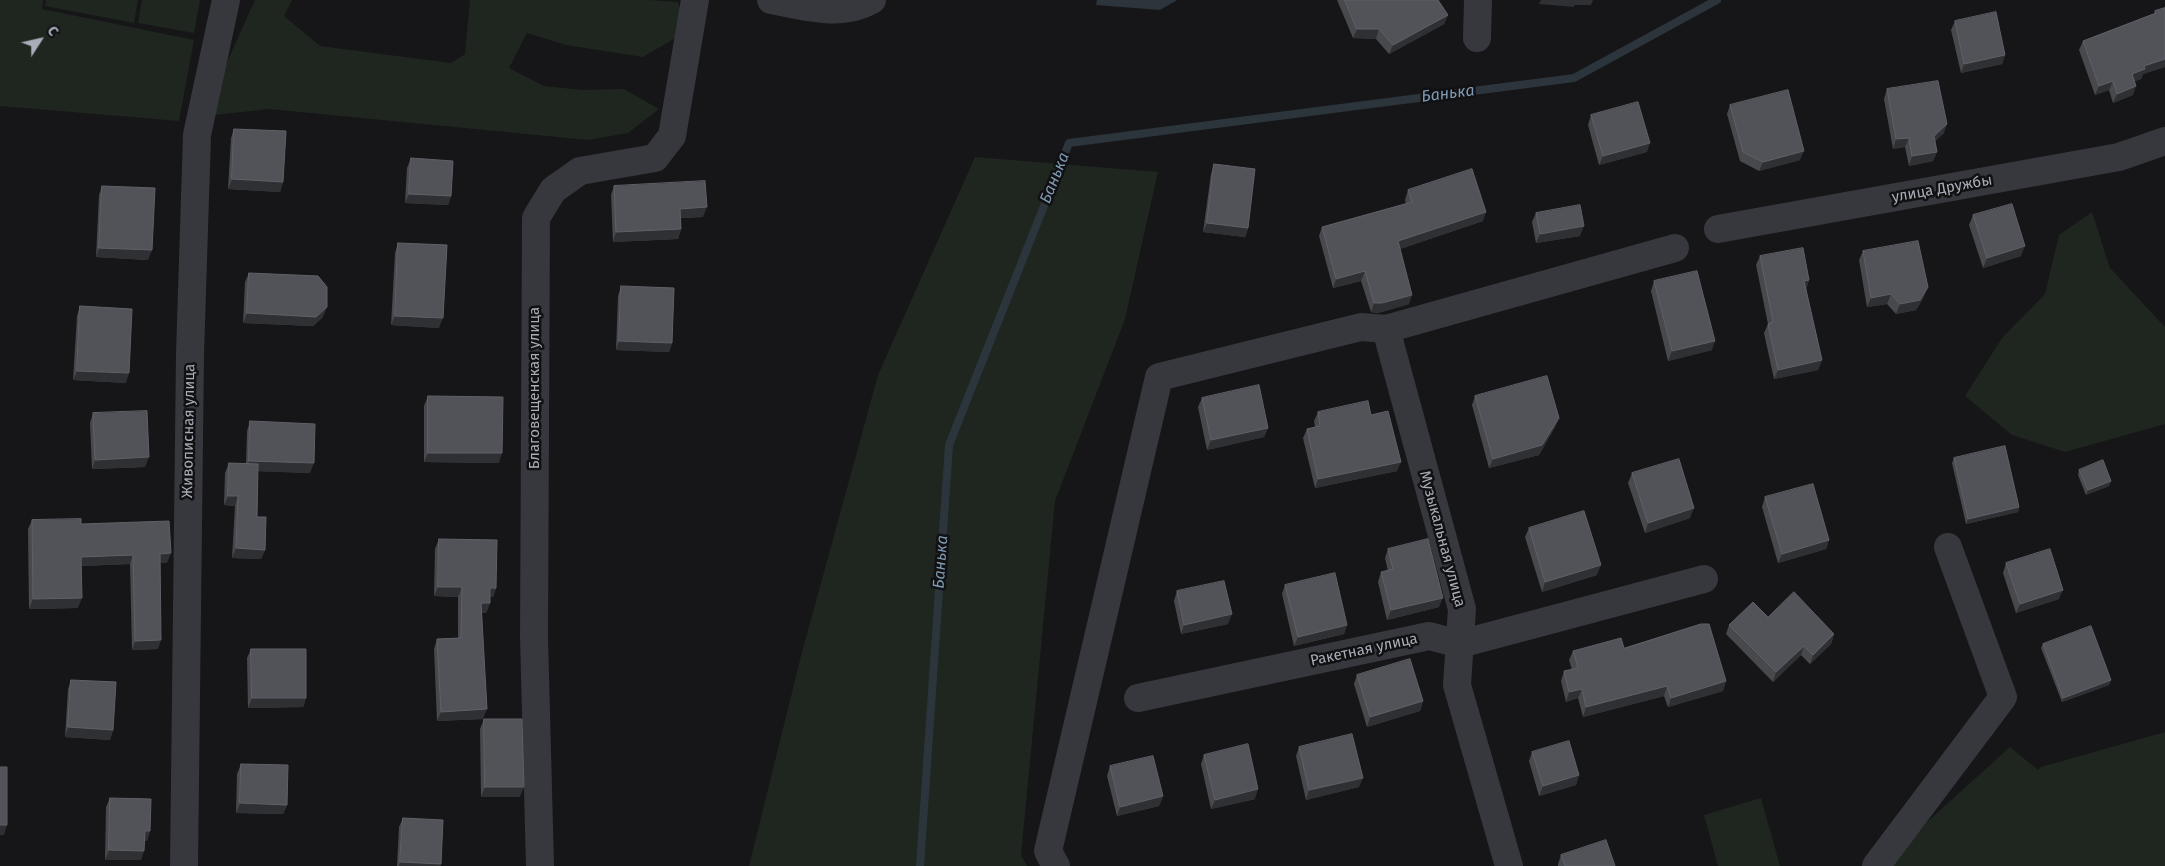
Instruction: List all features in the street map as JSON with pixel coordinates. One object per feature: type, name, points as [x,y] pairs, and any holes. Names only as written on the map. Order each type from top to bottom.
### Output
[{"type":"street","name":"Живописная улица","points":[[184,866],[190,354],[197,134],[226,0]]},
{"type":"street","name":"Благовещенская улица","points":[[540,866],[534,637],[536,218],[553,190],[580,171],[655,158],[672,136],[695,0]]},
{"type":"street","points":[[771,0],[840,10],[860,7],[872,0]]},
{"type":"street","points":[[1477,38],[1478,0]]},
{"type":"street","name":"улица Дружбы","points":[[1718,229],[2118,158],[2165,141]]},
{"type":"street","points":[[1056,866],[1048,851],[1159,378],[1361,327],[1386,329],[1675,248]]},
{"type":"street","name":"Музыкальная улица","points":[[1386,329],[1462,608],[1457,685],[1510,866]]},
{"type":"street","points":[[1876,866],[2003,697],[1948,547]]},
{"type":"street","name":"Ракетная улица","points":[[1138,698],[1429,636],[1460,644],[1704,579]]},
{"type":"shaded area","points":[[0,0],[43,0],[42,9],[194,40],[179,121],[0,106]]},
{"type":"shaded area","points":[[46,0],[138,0],[134,23],[45,6]]},
{"type":"shaded area","points":[[142,0],[200,0],[194,33],[138,23]]},
{"type":"shaded area","points":[[255,0],[292,0],[284,16],[320,46],[451,63],[465,54],[470,0],[649,0],[678,2],[684,20],[677,37],[643,57],[566,45],[527,33],[509,68],[544,86],[583,90],[624,89],[659,109],[628,133],[588,140],[269,109],[215,115],[223,71]]},
{"type":"shaded area","points":[[1097,0],[1177,0],[1160,10],[1096,5]]},
{"type":"shaded area","points":[[975,157],[1158,172],[1125,319],[1055,501],[1021,855],[1027,866],[749,866],[801,656],[878,375]]},
{"type":"shaded area","points":[[2092,212],[2110,268],[2165,327],[2165,424],[2065,452],[2012,435],[1965,396],[2002,338],[2045,294],[2059,235]]},
{"type":"shaded area","points":[[2165,732],[2165,866],[1887,866],[1886,859],[2010,747],[2038,770],[2041,767]]},
{"type":"shaded area","points":[[1761,798],[1780,866],[1718,866],[1704,815]]},
{"type":"building","points":[[1345,0],[1438,0],[1448,15],[1393,45],[1379,29],[1357,29]]},
{"type":"building","points":[[2165,8],[2165,59],[2144,66],[2145,69],[2132,74],[2136,86],[2117,94],[2113,81],[2099,86],[2083,41]]},
{"type":"building","points":[[1996,12],[2005,55],[1964,64],[1955,21]]},
{"type":"building","points":[[1938,81],[1947,124],[1934,136],[1937,152],[1912,156],[1909,138],[1896,139],[1887,89]]},
{"type":"building","points":[[1788,90],[1804,151],[1763,162],[1743,152],[1730,105]]},
{"type":"building","points":[[1638,102],[1650,143],[1603,156],[1591,115]]},
{"type":"building","points":[[234,129],[286,131],[283,182],[232,179]]},
{"type":"building","points":[[411,158],[453,161],[451,196],[409,194]]},
{"type":"building","points":[[1214,164],[1255,169],[1248,228],[1207,223]]},
{"type":"building","points":[[1472,169],[1486,212],[1398,241],[1412,295],[1382,303],[1374,303],[1365,271],[1336,279],[1322,227],[1412,202],[1408,190]]},
{"type":"building","points":[[705,181],[707,207],[680,209],[681,229],[616,232],[614,186]]},
{"type":"building","points":[[102,186],[155,188],[152,250],[99,248]]},
{"type":"building","points":[[2012,204],[2025,246],[1987,258],[1973,215]]},
{"type":"building","points":[[1580,205],[1584,226],[1540,234],[1536,213]]},
{"type":"building","points":[[1918,241],[1928,287],[1920,300],[1900,304],[1891,294],[1871,298],[1863,251]]},
{"type":"building","points":[[398,243],[447,245],[443,318],[395,316]]},
{"type":"building","points":[[1803,248],[1809,280],[1804,281],[1822,360],[1778,370],[1768,324],[1773,322],[1760,256]]},
{"type":"building","points":[[1697,271],[1715,341],[1672,351],[1654,281]]},
{"type":"building","points":[[249,273],[318,276],[327,287],[327,307],[316,317],[247,313]]},
{"type":"building","points":[[621,286],[674,288],[672,343],[619,341]]},
{"type":"building","points":[[80,306],[132,309],[129,373],[77,371]]},
{"type":"building","points":[[1547,376],[1559,418],[1542,445],[1493,459],[1475,396]]},
{"type":"building","points":[[1259,385],[1268,428],[1211,440],[1202,398]]},
{"type":"building","points":[[428,396],[503,397],[502,453],[428,453]]},
{"type":"building","points":[[1368,401],[1371,415],[1388,411],[1401,462],[1318,479],[1307,429],[1320,426],[1318,412]]},
{"type":"building","points":[[147,411],[149,457],[95,460],[93,413]]},
{"type":"building","points":[[250,421],[315,424],[314,463],[249,461]]},
{"type":"building","points":[[2005,446],[2019,507],[1968,519],[1954,458]]},
{"type":"building","points":[[1679,459],[1694,508],[1648,523],[1632,473]]},
{"type":"building","points":[[2103,460],[2111,481],[2088,490],[2079,470]]},
{"type":"building","points":[[229,463],[258,464],[257,517],[266,517],[265,550],[236,548],[238,496],[228,496]]},
{"type":"building","points":[[1813,484],[1829,540],[1782,554],[1765,497]]},
{"type":"building","points":[[1584,511],[1601,565],[1545,582],[1529,528]]},
{"type":"building","points":[[81,519],[81,524],[169,521],[171,553],[160,554],[161,640],[135,641],[133,555],[81,557],[82,598],[33,599],[32,520]]},
{"type":"building","points":[[439,539],[497,540],[496,588],[490,588],[490,603],[481,603],[487,709],[441,712],[437,639],[461,638],[462,587],[438,587]]},
{"type":"building","points":[[1428,539],[1443,598],[1391,610],[1381,572],[1393,569],[1388,549]]},
{"type":"building","points":[[2050,549],[2063,590],[2020,604],[2006,563]]},
{"type":"building","points":[[1335,573],[1347,625],[1298,637],[1285,585]]},
{"type":"building","points":[[1224,581],[1232,614],[1184,625],[1177,591]]},
{"type":"building","points":[[1794,592],[1834,634],[1813,655],[1804,646],[1776,672],[1729,625],[1753,602],[1768,617]]},
{"type":"building","points":[[1701,624],[1709,624],[1726,681],[1671,698],[1667,686],[1586,707],[1582,689],[1569,692],[1564,671],[1578,668],[1573,651],[1621,638],[1624,648]]},
{"type":"building","points":[[2091,626],[2111,680],[2063,698],[2043,644]]},
{"type":"building","points":[[251,649],[306,649],[306,698],[252,698]]},
{"type":"building","points":[[1410,659],[1423,701],[1370,717],[1357,675]]},
{"type":"building","points":[[71,680],[116,682],[113,730],[68,727]]},
{"type":"building","points":[[484,719],[522,719],[524,787],[485,787]]},
{"type":"building","points":[[1352,734],[1363,778],[1309,790],[1299,747]]},
{"type":"building","points":[[1569,741],[1579,775],[1543,786],[1532,752]]},
{"type":"building","points":[[1248,744],[1258,789],[1215,800],[1204,755]]},
{"type":"building","points":[[1153,756],[1163,796],[1120,807],[1110,766]]},
{"type":"building","points":[[241,764],[288,765],[287,805],[240,803]]},
{"type":"building","points":[[0,767],[7,767],[7,825],[0,825]]},
{"type":"building","points":[[110,798],[151,799],[150,831],[145,831],[144,851],[109,850]]},
{"type":"building","points":[[403,818],[443,820],[441,864],[400,862]]},
{"type":"building","points":[[1606,840],[1615,866],[1565,866],[1561,855]]},
{"type":"waterway","name":"Банька","points":[[920,866],[949,445],[1069,143],[1574,78],[1717,0]]}]
